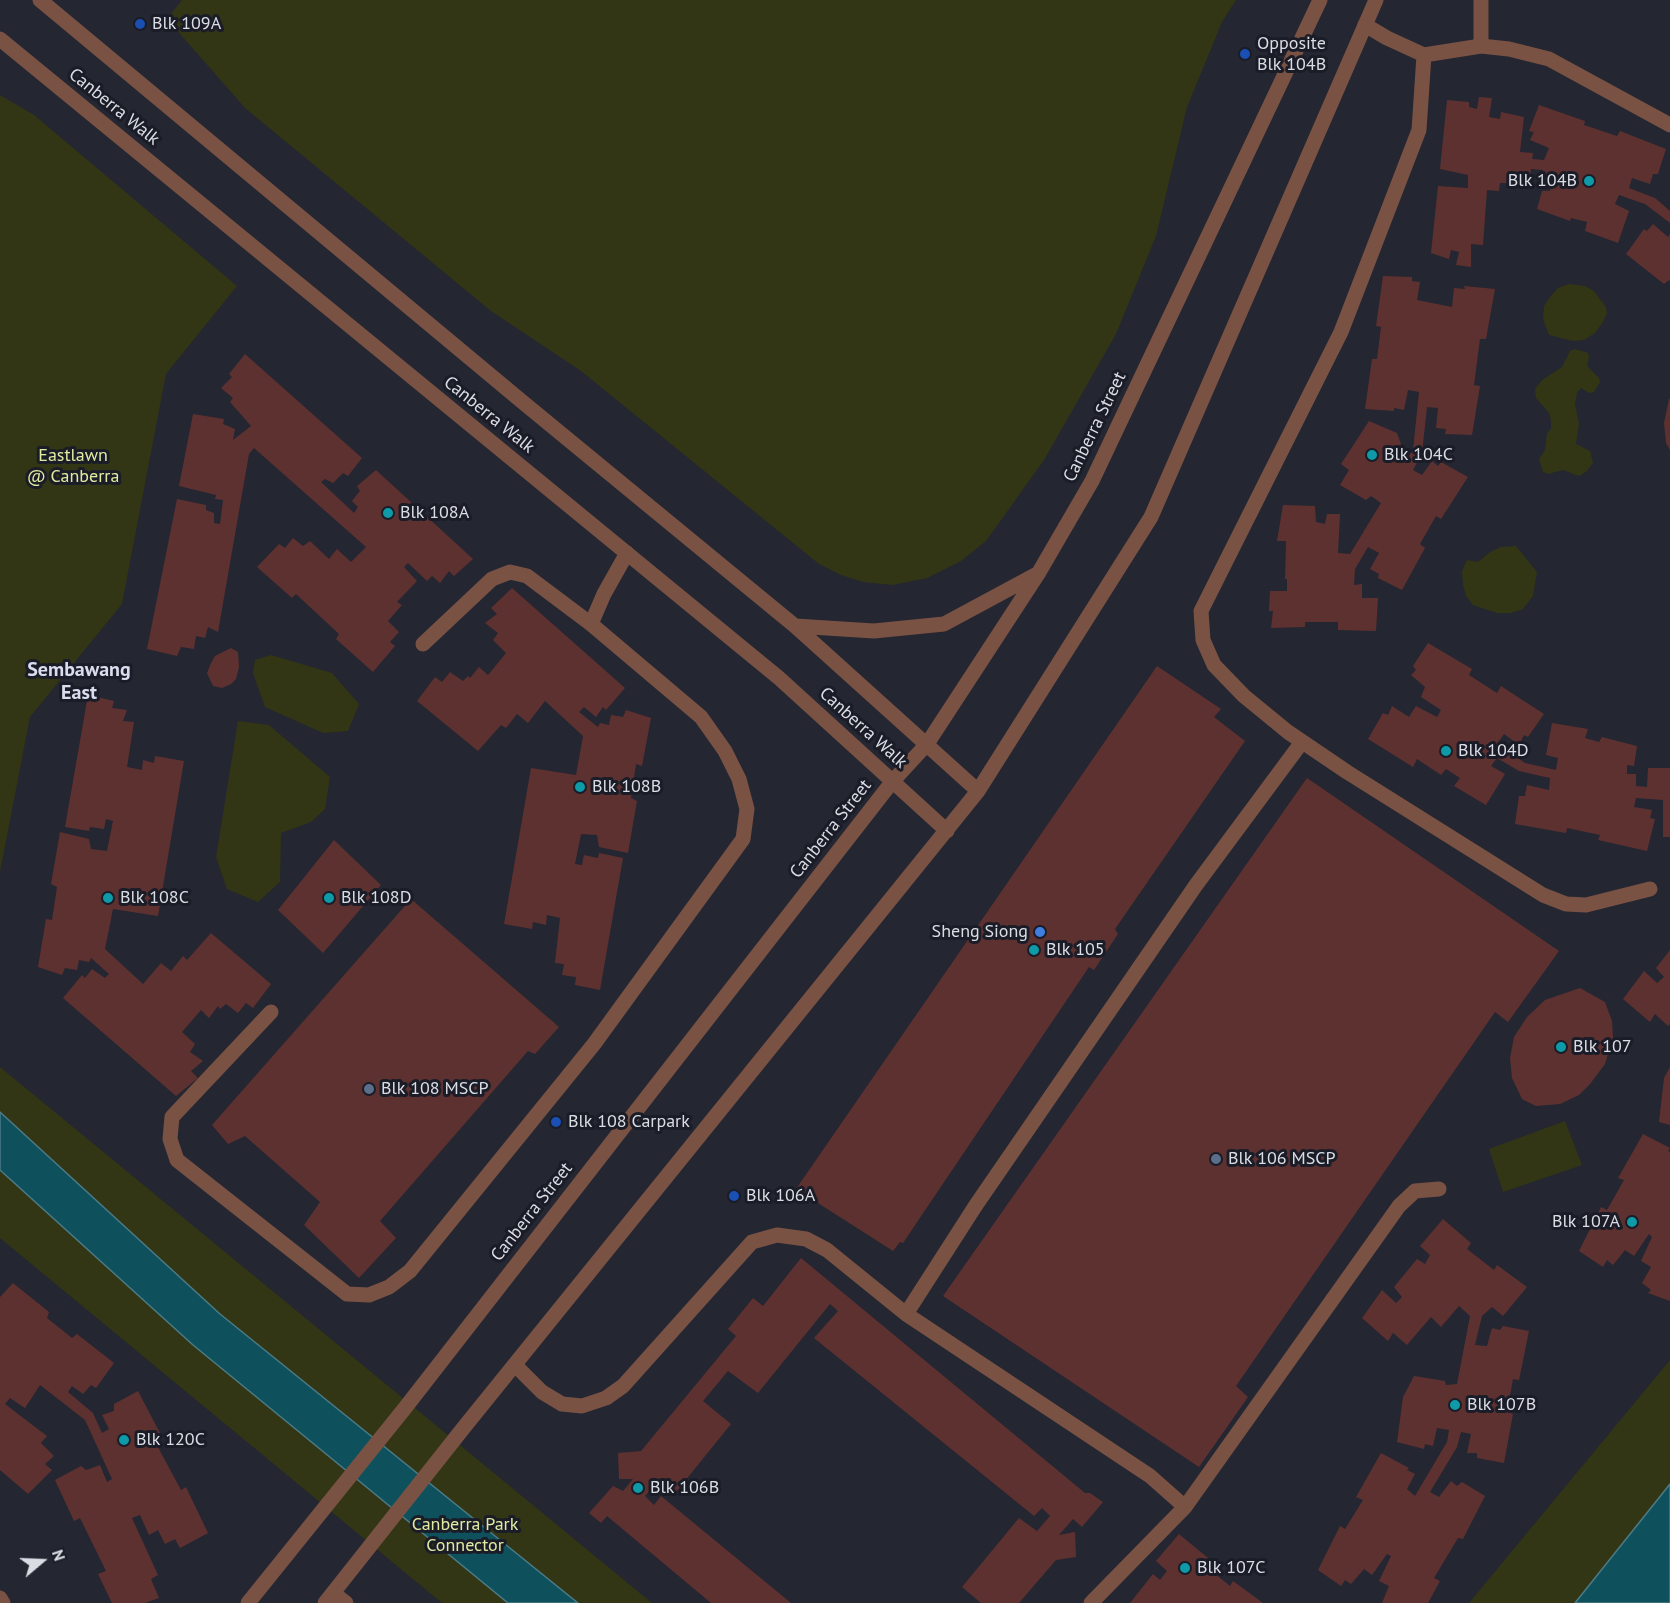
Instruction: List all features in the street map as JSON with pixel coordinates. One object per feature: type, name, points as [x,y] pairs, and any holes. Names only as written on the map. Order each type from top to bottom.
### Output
[{"type":"street","name":"Canberra Walk","points":[[40,0],[795,626],[978,791]]},
{"type":"street","name":"Canberra Street","points":[[248,1603],[405,1408],[892,782],[927,744],[1038,574],[1092,481],[1320,0]]},
{"type":"street","points":[[346,1603],[329,1598],[978,791],[1151,517],[1376,0]]},
{"type":"street","points":[[1481,0],[1481,46]]},
{"type":"street","points":[[1365,25],[1424,55],[1481,46],[1509,49],[1549,59],[1670,125]]},
{"type":"street","name":"Canberra Walk","points":[[0,39],[779,678],[947,831]]},
{"type":"street","points":[[1424,55],[1419,130],[1341,332],[1201,611],[1203,640],[1214,665],[1245,696],[1288,732],[1347,772],[1543,895],[1566,904],[1586,905],[1650,889]]},
{"type":"street","points":[[591,624],[604,594],[627,553]]},
{"type":"street","points":[[271,1012],[172,1117],[170,1139],[177,1160],[347,1294],[369,1295],[389,1287],[410,1270],[594,1044],[743,839],[747,809],[739,779],[725,751],[701,717],[591,624],[527,576],[510,572],[492,579],[423,644]]},
{"type":"street","points":[[795,626],[874,631],[944,624],[1038,574]]},
{"type":"street","points":[[906,1314],[976,1205],[1189,895],[1302,741]]},
{"type":"street","points":[[1091,1603],[1185,1508],[1399,1206],[1415,1191],[1439,1189]]},
{"type":"street","points":[[515,1365],[542,1392],[562,1404],[582,1406],[606,1398],[623,1386],[752,1242],[777,1235],[806,1239],[827,1250],[906,1314],[1150,1476],[1185,1508]]},
{"type":"street","points":[[0,1598],[3,1603]]},
{"type":"green space","points":[[182,0],[1236,0],[1222,22],[1187,107],[1156,236],[1116,334],[1044,460],[986,541],[961,561],[927,578],[892,585],[863,582],[841,575],[819,564],[581,371],[491,311],[245,108],[167,19]]},
{"type":"green space","name":"Eastlawn @ Canberra","points":[[0,95],[34,115],[237,286],[166,374],[122,604],[30,717],[0,872]]},
{"type":"green space","points":[[1569,284],[1585,286],[1594,291],[1606,307],[1607,313],[1603,322],[1595,333],[1584,340],[1573,341],[1549,335],[1543,319],[1544,306],[1550,297],[1558,288]]},
{"type":"green space","points":[[1575,349],[1588,353],[1587,366],[1600,382],[1594,392],[1589,393],[1581,388],[1577,393],[1575,404],[1579,424],[1576,444],[1590,451],[1593,463],[1586,472],[1579,476],[1563,470],[1548,474],[1543,472],[1539,459],[1545,450],[1551,421],[1549,413],[1536,398],[1535,389],[1542,380],[1562,367],[1570,351]]},
{"type":"green space","points":[[1516,546],[1537,572],[1533,596],[1523,609],[1511,613],[1497,613],[1473,605],[1466,596],[1463,585],[1462,571],[1467,560],[1478,562],[1490,552],[1501,547]]},
{"type":"green space","points":[[271,655],[332,673],[359,704],[348,731],[323,733],[265,707],[253,673],[255,660]]},
{"type":"green space","points":[[238,721],[269,725],[330,777],[325,809],[311,822],[281,833],[280,882],[258,902],[227,889],[216,857]]},
{"type":"green space","name":"Canberra Park Connector","points":[[0,1067],[652,1603],[442,1603],[0,1238]]},
{"type":"green space","points":[[1565,1121],[1582,1165],[1503,1192],[1489,1149]]},
{"type":"green space","points":[[1670,1360],[1670,1587],[1657,1603],[1469,1603]]},
{"type":"water","points":[[0,1112],[220,1314],[578,1603],[508,1603],[193,1345],[0,1170]]},
{"type":"water","points":[[1670,1484],[1670,1603],[1575,1603]]},
{"type":"building","name":"Blk 104B","points":[[1479,97],[1492,98],[1489,117],[1500,119],[1501,112],[1524,117],[1520,152],[1533,153],[1532,159],[1544,160],[1549,148],[1530,140],[1534,132],[1529,131],[1539,105],[1585,121],[1584,125],[1617,136],[1620,131],[1666,149],[1658,174],[1653,174],[1650,184],[1632,178],[1629,188],[1655,198],[1670,211],[1670,223],[1645,204],[1619,195],[1615,204],[1629,211],[1618,243],[1585,231],[1587,222],[1571,218],[1570,221],[1537,209],[1542,191],[1550,191],[1551,183],[1541,179],[1543,170],[1531,169],[1529,184],[1500,183],[1499,191],[1487,190],[1483,245],[1471,244],[1471,267],[1456,265],[1459,252],[1451,250],[1449,259],[1431,253],[1438,186],[1468,188],[1468,175],[1440,169],[1447,100],[1469,102],[1469,107],[1477,109]]},
{"type":"building","points":[[1653,224],[1668,237],[1670,234],[1670,281],[1664,284],[1626,254],[1644,229],[1647,231]]},
{"type":"building","name":"Blk 104C","points":[[1383,276],[1412,277],[1412,281],[1420,282],[1417,300],[1452,307],[1454,288],[1465,289],[1464,286],[1495,289],[1486,339],[1480,339],[1474,385],[1480,386],[1472,435],[1445,434],[1446,429],[1436,428],[1438,408],[1427,407],[1422,453],[1413,470],[1422,475],[1432,461],[1438,466],[1441,462],[1468,477],[1441,519],[1436,516],[1420,544],[1425,548],[1402,590],[1378,578],[1379,574],[1370,569],[1379,553],[1368,547],[1355,569],[1354,585],[1362,584],[1362,598],[1378,598],[1376,631],[1338,630],[1338,622],[1305,622],[1305,627],[1271,628],[1273,611],[1269,611],[1270,591],[1287,591],[1286,541],[1277,541],[1283,505],[1315,506],[1316,522],[1325,524],[1327,514],[1340,514],[1338,553],[1350,554],[1381,503],[1371,496],[1366,500],[1340,485],[1349,470],[1341,464],[1369,421],[1397,433],[1401,444],[1397,457],[1405,462],[1413,450],[1419,392],[1408,390],[1404,410],[1365,409],[1372,359],[1377,359],[1381,327],[1376,326]]},
{"type":"building","name":"Blk 108A","points":[[245,354],[362,458],[348,476],[343,473],[333,483],[325,479],[321,482],[354,513],[358,507],[352,501],[360,491],[357,486],[376,470],[473,559],[454,576],[449,571],[440,583],[432,576],[427,581],[408,563],[404,567],[417,581],[397,602],[402,605],[388,621],[399,632],[390,642],[395,646],[373,672],[336,639],[339,634],[296,594],[292,598],[257,567],[279,544],[285,548],[293,538],[303,546],[310,541],[329,559],[337,549],[351,562],[366,547],[254,448],[249,454],[218,632],[208,627],[205,638],[196,636],[194,649],[181,647],[177,656],[147,649],[177,499],[206,505],[206,510],[214,513],[214,523],[220,524],[223,500],[215,499],[216,495],[179,486],[193,414],[224,419],[223,424],[235,429],[233,440],[251,426],[230,402],[233,398],[221,388],[232,377],[229,374]]},
{"type":"building","points":[[1669,399],[1670,450],[1666,443],[1664,423]]},
{"type":"building","name":"Blk 108B","points":[[512,588],[625,688],[606,710],[603,707],[596,717],[584,707],[579,712],[598,727],[600,723],[609,725],[611,715],[623,717],[626,710],[651,718],[642,766],[636,764],[631,798],[637,801],[628,853],[599,847],[597,835],[581,834],[575,864],[582,865],[584,855],[598,858],[599,853],[623,858],[600,990],[575,985],[576,977],[562,975],[564,964],[555,963],[560,918],[547,915],[546,925],[533,922],[532,929],[504,924],[531,768],[576,775],[583,736],[545,701],[528,723],[517,714],[506,728],[501,725],[478,751],[417,701],[435,677],[442,682],[450,672],[463,681],[468,676],[470,678],[479,667],[488,675],[506,653],[493,640],[498,633],[485,623],[497,614],[491,608]]},
{"type":"building","name":"Blk 104D","points":[[1428,643],[1472,669],[1469,675],[1497,693],[1501,686],[1544,714],[1528,737],[1524,735],[1519,745],[1504,734],[1497,744],[1525,763],[1556,770],[1558,758],[1546,755],[1552,723],[1588,729],[1585,738],[1599,742],[1602,737],[1637,746],[1634,766],[1627,765],[1627,774],[1636,774],[1636,786],[1647,787],[1648,768],[1670,768],[1670,837],[1663,837],[1663,800],[1636,798],[1634,807],[1652,810],[1650,818],[1655,819],[1647,851],[1598,840],[1600,835],[1567,828],[1566,833],[1515,824],[1519,796],[1525,796],[1527,785],[1549,790],[1550,778],[1519,771],[1497,758],[1491,766],[1505,774],[1486,805],[1454,786],[1460,778],[1446,769],[1441,775],[1417,759],[1413,767],[1368,739],[1383,713],[1388,715],[1392,706],[1409,717],[1416,706],[1437,717],[1441,710],[1421,697],[1425,687],[1411,675],[1416,670],[1413,666]]},
{"type":"building","points":[[231,648],[238,652],[239,667],[236,679],[222,688],[213,686],[207,673],[211,663],[215,656]]},
{"type":"building","name":"Blk 105","points":[[1157,666],[1221,709],[1214,717],[1245,741],[1115,929],[1118,934],[1094,970],[1089,967],[903,1243],[900,1242],[893,1251],[796,1189]]},
{"type":"building","name":"Blk 108C","points":[[88,695],[114,701],[112,708],[127,710],[123,721],[134,722],[127,767],[142,770],[143,760],[154,763],[155,756],[184,761],[158,916],[113,909],[105,949],[143,984],[161,963],[171,971],[183,956],[187,960],[211,933],[271,984],[253,1008],[246,1003],[238,1013],[226,1004],[220,1009],[218,1006],[209,1018],[201,1010],[182,1032],[195,1044],[190,1052],[203,1061],[191,1071],[198,1078],[176,1096],[63,998],[82,975],[85,978],[92,969],[105,978],[109,974],[91,958],[89,962],[79,960],[77,970],[65,968],[62,975],[38,967],[46,919],[52,920],[57,887],[51,884],[60,832],[89,839],[91,849],[107,851],[113,821],[106,819],[104,829],[90,827],[89,831],[65,827]]},
{"type":"building","name":"Blk 106 MSCP","points":[[1307,778],[1559,951],[1508,1022],[1495,1012],[1236,1386],[1248,1397],[1199,1467],[943,1296]]},
{"type":"building","name":"Blk 108D","points":[[334,840],[381,885],[323,953],[278,910]]},
{"type":"building","name":"Blk 108 MSCP","points":[[411,899],[559,1027],[535,1054],[528,1051],[380,1221],[396,1238],[359,1278],[304,1225],[320,1202],[245,1136],[228,1144],[212,1125]]},
{"type":"building","points":[[1670,950],[1670,1024],[1668,1026],[1655,1014],[1650,1022],[1623,999],[1644,971],[1657,983],[1664,977],[1656,968]]},
{"type":"building","name":"Blk 107","points":[[1580,988],[1605,1002],[1612,1021],[1613,1037],[1605,1064],[1579,1095],[1560,1104],[1536,1106],[1522,1099],[1512,1078],[1510,1058],[1514,1037],[1527,1017],[1545,1000]]},
{"type":"building","points":[[1670,1067],[1670,1125],[1659,1122],[1664,1078]]},
{"type":"building","name":"Blk 107A","points":[[1643,1134],[1670,1148],[1668,1151],[1670,1152],[1670,1301],[1648,1293],[1651,1290],[1642,1283],[1651,1267],[1641,1261],[1652,1237],[1649,1234],[1634,1256],[1625,1250],[1613,1265],[1607,1260],[1603,1267],[1579,1251],[1601,1207],[1607,1210],[1624,1180],[1618,1178]]},
{"type":"building","name":"Blk 107B","points":[[1443,1219],[1471,1243],[1467,1249],[1494,1270],[1497,1265],[1527,1287],[1503,1316],[1492,1307],[1482,1316],[1475,1345],[1487,1346],[1492,1328],[1500,1330],[1503,1326],[1529,1331],[1519,1380],[1513,1379],[1507,1412],[1513,1414],[1504,1463],[1477,1458],[1477,1453],[1467,1453],[1471,1434],[1461,1432],[1457,1447],[1430,1492],[1439,1497],[1451,1481],[1457,1486],[1462,1482],[1485,1496],[1463,1539],[1458,1538],[1434,1578],[1440,1581],[1428,1603],[1382,1603],[1389,1586],[1379,1581],[1391,1556],[1387,1554],[1372,1575],[1364,1569],[1351,1584],[1345,1580],[1341,1586],[1318,1570],[1340,1526],[1345,1529],[1363,1500],[1356,1497],[1381,1453],[1409,1468],[1407,1470],[1415,1474],[1407,1489],[1415,1496],[1447,1442],[1449,1430],[1437,1428],[1433,1446],[1425,1444],[1424,1449],[1397,1442],[1403,1397],[1414,1376],[1445,1381],[1446,1385],[1457,1384],[1470,1316],[1459,1306],[1441,1327],[1431,1317],[1407,1345],[1393,1333],[1388,1341],[1362,1318],[1382,1290],[1396,1303],[1402,1297],[1394,1287],[1417,1259],[1425,1264],[1430,1255],[1420,1246]]},
{"type":"building","points":[[801,1258],[1085,1493],[1090,1493],[1103,1502],[1082,1527],[1073,1519],[1059,1535],[1075,1532],[1076,1557],[1056,1560],[1019,1603],[981,1603],[962,1587],[1019,1518],[1037,1531],[1050,1516],[1042,1508],[1034,1516],[814,1338],[838,1311],[830,1304],[758,1393],[728,1371],[703,1401],[731,1424],[676,1492],[659,1480],[645,1496],[654,1505],[661,1496],[791,1603],[711,1603],[607,1516],[601,1523],[589,1513],[613,1486],[623,1491],[633,1479],[619,1479],[618,1453],[641,1451],[736,1336],[728,1329],[753,1298],[763,1306]]},
{"type":"building","name":"Blk 120C","points":[[13,1283],[49,1312],[47,1318],[72,1338],[77,1334],[114,1363],[96,1388],[91,1385],[83,1394],[72,1386],[68,1392],[93,1413],[102,1433],[109,1429],[102,1415],[114,1411],[114,1404],[138,1391],[160,1433],[153,1438],[181,1490],[186,1487],[208,1533],[180,1548],[175,1539],[165,1544],[158,1530],[149,1535],[140,1515],[132,1518],[158,1575],[151,1579],[159,1598],[145,1603],[112,1603],[98,1574],[106,1571],[80,1518],[74,1521],[55,1480],[81,1466],[86,1470],[100,1465],[107,1482],[112,1479],[85,1420],[40,1385],[25,1408],[10,1398],[5,1404],[47,1436],[41,1443],[54,1456],[45,1464],[52,1470],[28,1494],[0,1470],[0,1297]]},
{"type":"building","name":"Blk 107C","points":[[1179,1534],[1208,1558],[1203,1564],[1230,1586],[1233,1581],[1263,1603],[1130,1603],[1153,1574],[1160,1580],[1167,1571],[1156,1561]]},
{"type":"place","name":"Blk 109A","points":[[140,24]]},
{"type":"place","name":"Opposite Blk 104B","points":[[1245,54]]},
{"type":"place","name":"Blk 104B","points":[[1589,181]]},
{"type":"place","name":"Blk 104C","points":[[1372,455]]},
{"type":"place","name":"Blk 108A","points":[[388,513]]},
{"type":"place","name":"Blk 104D","points":[[1446,751]]},
{"type":"place","name":"Blk 108B","points":[[580,787]]},
{"type":"place","name":"Blk 108C","points":[[108,898]]},
{"type":"place","name":"Blk 108D","points":[[329,898]]},
{"type":"place","name":"Sheng Siong","points":[[1040,932]]},
{"type":"place","name":"Blk 105","points":[[1034,950]]},
{"type":"place","name":"Blk 107","points":[[1561,1047]]},
{"type":"place","name":"Blk 108 MSCP","points":[[369,1089]]},
{"type":"place","name":"Blk 108 Carpark","points":[[556,1122]]},
{"type":"place","name":"Blk 106 MSCP","points":[[1216,1159]]},
{"type":"place","name":"Blk 106A","points":[[734,1196]]},
{"type":"place","name":"Blk 107A","points":[[1632,1222]]},
{"type":"place","name":"Blk 107B","points":[[1455,1405]]},
{"type":"place","name":"Blk 120C","points":[[124,1440]]},
{"type":"place","name":"Blk 106B","points":[[638,1488]]},
{"type":"place","name":"Blk 107C","points":[[1185,1568]]},
{"type":"district","name":"Sembawang East","points":[[79,682]]}]
